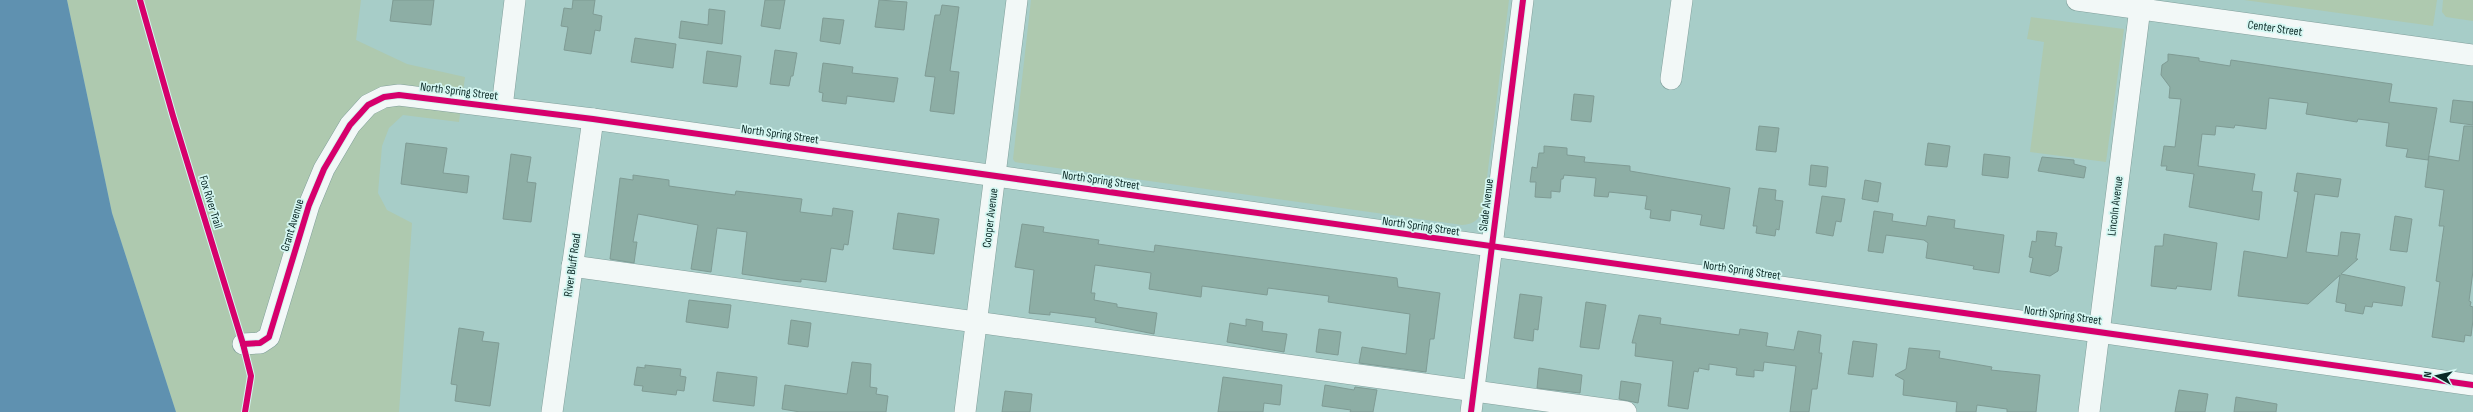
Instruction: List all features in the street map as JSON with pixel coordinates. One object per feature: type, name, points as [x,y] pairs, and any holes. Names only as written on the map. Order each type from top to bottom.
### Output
[{"type":"street","points":[[502,106],[515,0]]},
{"type":"street","name":"Cooper Avenue","points":[[965,412],[1017,0]]},
{"type":"street","name":"Slade Avenue","points":[[1471,412],[1523,0]]},
{"type":"street","points":[[1671,79],[1682,0]]},
{"type":"street","name":"Center Street","points":[[2077,0],[2140,5],[2473,55]]},
{"type":"street","name":"Lincoln Avenue","points":[[2089,412],[2140,5]]},
{"type":"street","name":"North Spring Street","points":[[368,105],[384,96],[399,95],[502,106],[2473,385]]},
{"type":"street","name":"Grant Avenue","points":[[243,344],[260,343],[269,337],[309,205],[324,169],[350,125],[368,105]]},
{"type":"street","name":"River Bluff Road","points":[[552,412],[593,119]]},
{"type":"street","points":[[572,266],[1626,412]]},
{"type":"green space","points":[[67,0],[361,0],[356,40],[407,64],[465,77],[459,122],[403,115],[389,128],[382,146],[378,193],[387,210],[412,223],[399,412],[176,412],[112,213]]},
{"type":"green space","points":[[1031,0],[1509,0],[1483,210],[1475,221],[1470,224],[1462,225],[1015,162],[1013,159]]},
{"type":"green space","points":[[2244,0],[2437,0],[2433,26]]},
{"type":"green space","points":[[2443,0],[2473,0],[2473,21],[2446,17],[2442,12]]},
{"type":"green space","points":[[2031,17],[2124,29],[2106,162],[2030,152],[2044,42],[2027,39]]},
{"type":"water","points":[[0,0],[67,0],[112,213],[176,412],[0,412]]},
{"type":"building","points":[[393,0],[434,0],[431,25],[390,21]]},
{"type":"building","points":[[573,0],[595,0],[593,14],[602,16],[600,31],[595,30],[591,54],[564,50],[568,27],[561,26],[564,8],[572,9]]},
{"type":"building","points":[[765,0],[785,0],[780,29],[761,26]]},
{"type":"building","points":[[879,0],[907,2],[904,30],[875,27]]},
{"type":"building","points":[[942,5],[959,7],[950,71],[959,72],[954,114],[930,111],[935,77],[925,76],[935,15],[940,15]]},
{"type":"building","points":[[709,9],[725,11],[722,44],[679,38],[681,21],[708,25]]},
{"type":"building","points":[[823,18],[844,20],[840,44],[820,41]]},
{"type":"building","points":[[635,38],[676,44],[673,68],[631,62]]},
{"type":"building","points":[[775,50],[797,53],[793,76],[791,76],[789,86],[770,84]]},
{"type":"building","points":[[707,51],[741,56],[737,87],[703,83]]},
{"type":"building","points":[[2168,54],[2199,58],[2199,61],[2230,66],[2231,60],[2392,84],[2389,102],[2437,108],[2428,160],[2406,157],[2408,149],[2386,146],[2389,123],[2358,119],[2357,122],[2306,114],[2308,103],[2269,98],[2266,129],[2235,125],[2234,128],[2216,126],[2215,135],[2202,134],[2198,166],[2255,174],[2252,191],[2262,192],[2259,220],[2189,207],[2194,174],[2166,170],[2167,166],[2161,166],[2164,146],[2175,147],[2181,99],[2169,98],[2170,87],[2161,75],[2162,65],[2168,61]]},
{"type":"building","points":[[823,63],[853,67],[852,73],[898,78],[894,102],[847,96],[846,104],[822,101],[823,93],[819,92]]},
{"type":"building","points":[[1574,94],[1594,96],[1591,122],[1571,120]]},
{"type":"building","points":[[2453,100],[2473,102],[2473,125],[2450,122]]},
{"type":"building","points":[[1759,126],[1779,128],[1776,152],[1756,150]]},
{"type":"building","points":[[2464,126],[2473,126],[2473,271],[2469,301],[2471,302],[2470,306],[2473,307],[2473,320],[2471,336],[2465,335],[2464,342],[2432,337],[2440,282],[2436,281],[2444,226],[2439,226],[2444,190],[2425,187],[2429,156],[2459,161]]},
{"type":"building","points":[[406,143],[447,148],[443,173],[469,176],[467,193],[401,184]]},
{"type":"building","points":[[1928,143],[1950,146],[1947,167],[1925,165]]},
{"type":"building","points":[[1544,146],[1567,148],[1567,155],[1585,157],[1584,162],[1630,166],[1630,171],[1730,188],[1724,229],[1700,225],[1702,215],[1671,210],[1670,221],[1650,218],[1651,210],[1645,209],[1647,196],[1609,192],[1608,197],[1594,196],[1596,178],[1564,175],[1563,179],[1561,179],[1560,192],[1551,191],[1551,198],[1535,197],[1536,182],[1530,182],[1532,167],[1537,168],[1539,153],[1544,153]]},
{"type":"building","points":[[511,154],[531,157],[527,182],[536,183],[531,222],[503,219]]},
{"type":"building","points":[[1984,154],[2010,157],[2008,178],[1982,175]]},
{"type":"building","points":[[2042,157],[2074,160],[2074,164],[2086,167],[2084,178],[2038,171]]},
{"type":"building","points":[[1811,165],[1828,167],[1826,187],[1809,185]]},
{"type":"building","points":[[2297,173],[2341,179],[2338,197],[2315,194],[2306,252],[2338,256],[2341,232],[2360,234],[2356,259],[2358,259],[2341,274],[2405,287],[2402,306],[2373,302],[2372,307],[2365,306],[2363,314],[2345,311],[2346,304],[2336,302],[2340,275],[2308,304],[2238,296],[2244,251],[2287,258],[2298,192],[2294,191]]},
{"type":"building","points":[[633,175],[669,180],[669,186],[735,195],[736,191],[802,199],[800,212],[832,216],[833,208],[853,211],[848,245],[844,244],[843,250],[831,248],[826,282],[801,279],[801,282],[782,280],[742,274],[747,232],[717,228],[711,272],[691,269],[698,225],[638,214],[633,242],[637,242],[634,263],[610,259],[620,178],[633,180]]},
{"type":"building","points":[[1865,180],[1881,183],[1878,202],[1862,199]]},
{"type":"building","points":[[1759,188],[1776,190],[1775,200],[1783,201],[1779,230],[1776,229],[1775,236],[1756,233],[1757,226],[1753,226]]},
{"type":"building","points":[[1822,196],[1845,199],[1841,222],[1836,221],[1833,236],[1816,233]]},
{"type":"building","points":[[1874,211],[1893,214],[1892,221],[1926,226],[1928,216],[1955,220],[1954,228],[2004,235],[1999,273],[1973,269],[1974,266],[1926,258],[1928,243],[1924,240],[1886,235],[1883,253],[1868,251]]},
{"type":"building","points":[[898,213],[939,219],[934,254],[893,249]]},
{"type":"building","points":[[2395,216],[2412,219],[2407,252],[2390,250]]},
{"type":"building","points":[[1022,224],[1044,227],[1043,232],[1099,240],[1098,244],[1154,252],[1155,245],[1397,278],[1398,287],[1440,293],[1434,339],[1430,339],[1426,372],[1359,363],[1362,347],[1406,354],[1410,314],[1328,302],[1329,296],[1268,288],[1267,295],[1202,286],[1201,297],[1149,289],[1151,273],[1095,265],[1091,293],[1095,293],[1094,300],[1117,304],[1117,307],[1157,313],[1154,334],[1095,322],[1096,318],[1050,312],[1050,315],[1029,313],[1034,270],[1015,267]]},
{"type":"building","points":[[2037,231],[2057,233],[2055,246],[2062,247],[2058,271],[2050,276],[2030,272],[2033,258],[2029,257],[2032,241],[2036,242]]},
{"type":"building","points":[[2164,234],[2217,243],[2211,290],[2177,286],[2176,289],[2151,286],[2155,246],[2163,246]]},
{"type":"building","points":[[1520,294],[1542,297],[1538,330],[1534,329],[1533,341],[1514,338]]},
{"type":"building","points":[[689,300],[731,305],[728,328],[686,322]]},
{"type":"building","points":[[1586,302],[1606,305],[1599,349],[1580,347]]},
{"type":"building","points":[[1639,315],[1661,318],[1660,324],[1739,335],[1740,329],[1768,333],[1766,346],[1794,350],[1798,331],[1821,335],[1819,353],[1822,353],[1817,389],[1812,389],[1809,412],[1790,412],[1796,366],[1764,362],[1763,371],[1754,370],[1754,377],[1736,375],[1737,368],[1709,364],[1709,370],[1699,368],[1698,372],[1694,371],[1688,409],[1668,406],[1673,361],[1635,356],[1636,343],[1632,343]]},
{"type":"building","points":[[1246,319],[1263,322],[1262,331],[1287,334],[1284,352],[1227,342],[1230,323],[1246,326]]},
{"type":"building","points":[[791,320],[811,323],[808,347],[788,344]]},
{"type":"building","points":[[459,328],[484,332],[482,341],[499,343],[490,406],[455,401],[457,385],[451,384]]},
{"type":"building","points":[[1319,329],[1341,332],[1338,355],[1316,352]]},
{"type":"building","points":[[1853,341],[1877,344],[1873,377],[1848,374]]},
{"type":"building","points":[[1909,348],[1940,351],[1939,358],[1992,367],[1991,370],[2040,375],[2036,412],[2007,412],[2007,409],[1977,405],[1976,412],[1956,412],[1957,402],[1903,395],[1904,380],[1895,375],[1906,369]]},
{"type":"building","points":[[852,362],[871,364],[870,387],[877,388],[876,394],[888,396],[886,412],[800,412],[782,409],[785,385],[847,394]]},
{"type":"building","points":[[645,365],[681,369],[680,376],[686,377],[684,391],[677,390],[676,395],[642,391],[643,386],[634,385],[637,367],[645,368]]},
{"type":"building","points":[[1539,368],[1582,375],[1580,393],[1537,388]]},
{"type":"building","points":[[717,372],[757,377],[754,406],[713,401]]},
{"type":"building","points":[[1223,377],[1282,385],[1280,405],[1264,403],[1263,412],[1218,412]]},
{"type":"building","points":[[1621,381],[1641,384],[1638,403],[1619,399]]},
{"type":"building","points":[[1325,385],[1354,390],[1355,387],[1377,390],[1373,412],[1350,412],[1351,410],[1322,406]]},
{"type":"building","points":[[2179,390],[2208,394],[2205,412],[2175,412]]},
{"type":"building","points":[[1005,391],[1032,394],[1030,412],[1002,412]]},
{"type":"building","points":[[2236,397],[2277,404],[2276,412],[2234,412]]},
{"type":"cycle path","name":"Fox River Trail","points":[[140,0],[173,116],[243,344],[251,376],[245,412]]},
{"type":"cycle path","points":[[1471,412],[1523,0]]},
{"type":"cycle path","points":[[243,344],[260,343],[269,337],[309,205],[324,169],[350,125],[368,105],[384,97],[399,95],[593,119],[2473,385]]}]
